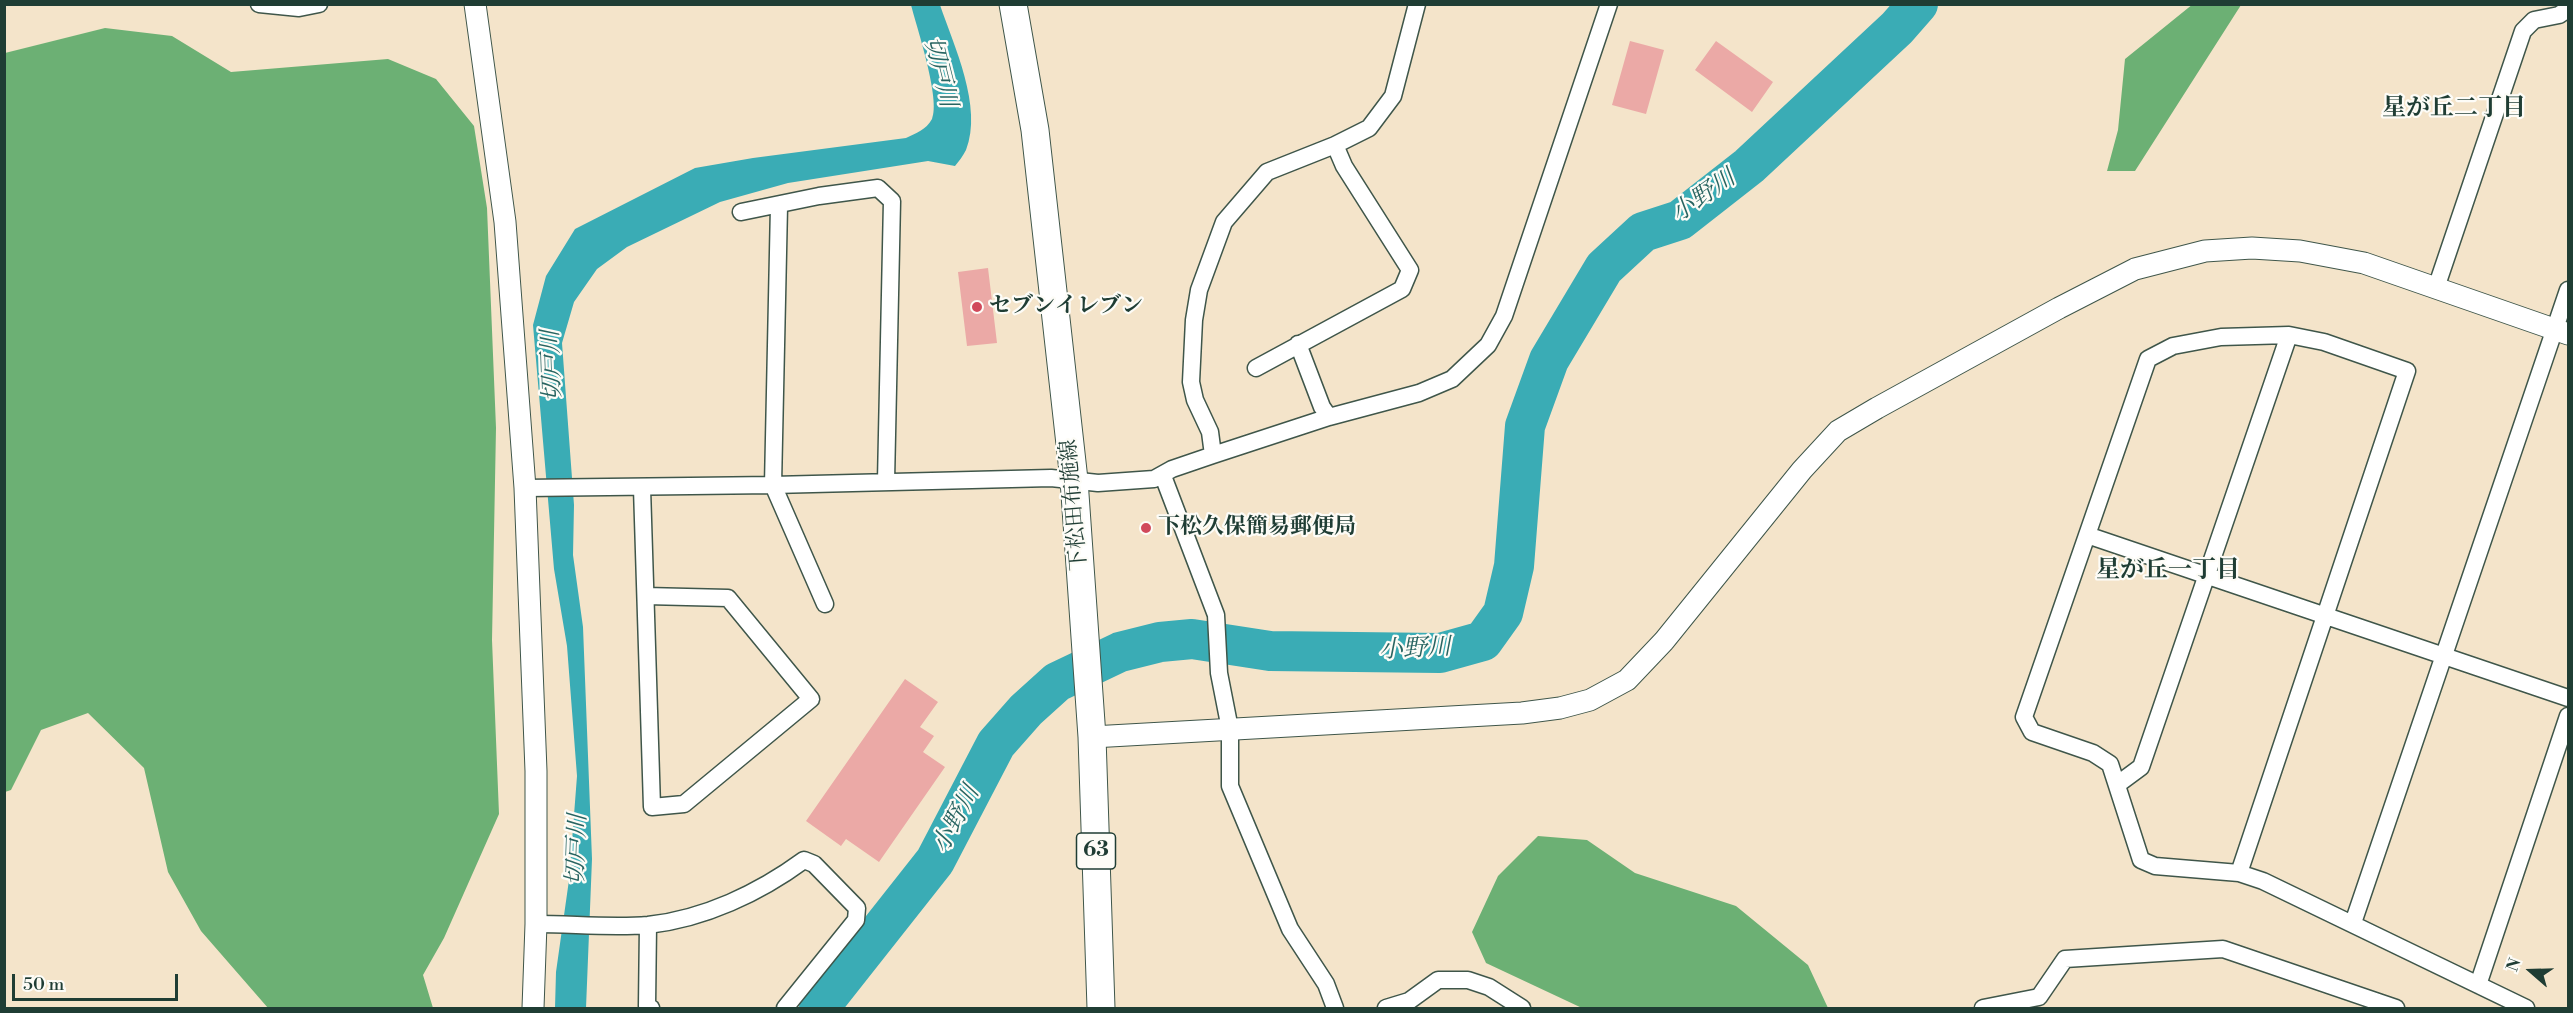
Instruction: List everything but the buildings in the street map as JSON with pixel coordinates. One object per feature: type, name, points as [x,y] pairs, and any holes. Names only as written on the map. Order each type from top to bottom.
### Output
[{"type":"main road","name":"下松田布施線","points":[[1012,4],[1035,130],[1074,480],[1090,694],[1101,1008]]},
{"type":"street","points":[[260,4],[299,8],[319,4]]},
{"type":"street","points":[[475,4],[505,222],[532,488],[536,771],[536,924],[533,1008]]},
{"type":"street","points":[[1213,454],[1210,432],[1195,400],[1191,382],[1194,320],[1199,290],[1224,222],[1267,172],[1335,145],[1369,128],[1393,96],[1417,4]]},
{"type":"street","points":[[532,488],[642,488],[1051,478],[1098,483],[1154,479],[1172,469],[1213,454],[1329,417],[1419,393],[1452,379],[1488,345],[1504,316],[1609,4]]},
{"type":"street","points":[[2436,288],[2523,31],[2534,20],[2559,15],[2568,9]]},
{"type":"street","points":[[1256,368],[1402,289],[1410,270],[1344,166],[1335,145]]},
{"type":"street","points":[[741,212],[819,196],[878,188],[892,201],[886,481]]},
{"type":"street","points":[[779,206],[773,485],[825,604]]},
{"type":"street","points":[[1092,737],[1522,712],[1560,708],[1590,700],[1628,680],[1664,641],[1802,470],[1838,431],[2049,314],[2135,270],[2205,251],[2252,248],[2290,250],[2364,263],[2562,331]]},
{"type":"street","points":[[2353,923],[2444,656],[2562,331],[2568,290]]},
{"type":"street","points":[[2118,784],[2141,767],[2289,335]]},
{"type":"street","points":[[2239,873],[2407,371],[2324,342],[2289,335],[2221,337],[2173,346],[2148,359],[2024,717],[2032,732],[2094,753],[2110,764],[2141,860],[2155,866],[2239,873],[2263,880],[2526,1008]]},
{"type":"street","points":[[1298,345],[1322,407],[1329,417]]},
{"type":"street","points":[[1163,476],[1216,615],[1219,674],[1230,729],[1230,786],[1290,929],[1326,984],[1335,1008]]},
{"type":"street","points":[[642,488],[652,807],[684,804],[811,699],[728,598],[646,596]]},
{"type":"street","points":[[2087,535],[2568,698]]},
{"type":"street","points":[[2478,985],[2568,716]]},
{"type":"street","points":[[536,924],[648,925],[700,915],[774,882],[804,860],[814,864],[857,908],[856,920],[785,1008]]},
{"type":"street","points":[[648,925],[647,1006],[651,1008]]},
{"type":"street","points":[[1983,1008],[2039,997],[2065,959],[2223,949],[2396,1008]]},
{"type":"street","points":[[1386,1008],[1409,1002],[1438,980],[1468,981],[1489,987],[1522,1008]]},
{"type":"green space","points":[[2193,4],[2241,5],[2135,171],[2107,171],[2118,130],[2125,59]]},
{"type":"green space","points":[[105,28],[172,36],[231,72],[388,59],[436,79],[474,126],[487,208],[496,428],[492,640],[499,814],[444,938],[423,975],[433,1008],[268,1008],[201,931],[168,872],[144,768],[88,713],[41,730],[11,790],[5,792],[5,53]]},
{"type":"green space","points":[[1538,836],[1587,840],[1635,873],[1736,906],[1808,965],[1828,1008],[1582,1008],[1486,963],[1472,932],[1498,876]]},
{"type":"water","name":"切戸川","points":[[911,5],[940,5],[965,77],[971,115],[970,133],[966,150],[955,166],[928,161],[788,183],[720,202],[627,247],[597,269],[574,302],[562,343],[574,505],[573,555],[583,627],[592,859],[586,1008],[555,1008],[556,972],[569,880],[577,776],[567,646],[554,569],[533,325],[546,276],[575,229],[695,168],[906,138],[924,129],[932,119],[933,96],[927,63]]},
{"type":"waterway","name":"小野川","points":[[819,1008],[935,861],[996,744],[1026,710],[1057,682],[1120,652],[1160,642],[1192,639],[1270,651],[1440,653],[1483,641],[1503,613],[1514,566],[1525,426],[1549,360],[1604,268],[1643,232],[1680,220],[1749,166],[1897,28],[1918,4]]},
{"type":"place","name":"セブンイレブン","points":[[977,307]]},
{"type":"place","name":"下松久保簡易郵便局","points":[[1146,528]]},
{"type":"district","name":"星が丘二丁目","points":[[2454,109]]},
{"type":"district","name":"星が丘一丁目","points":[[2168,571]]}]
